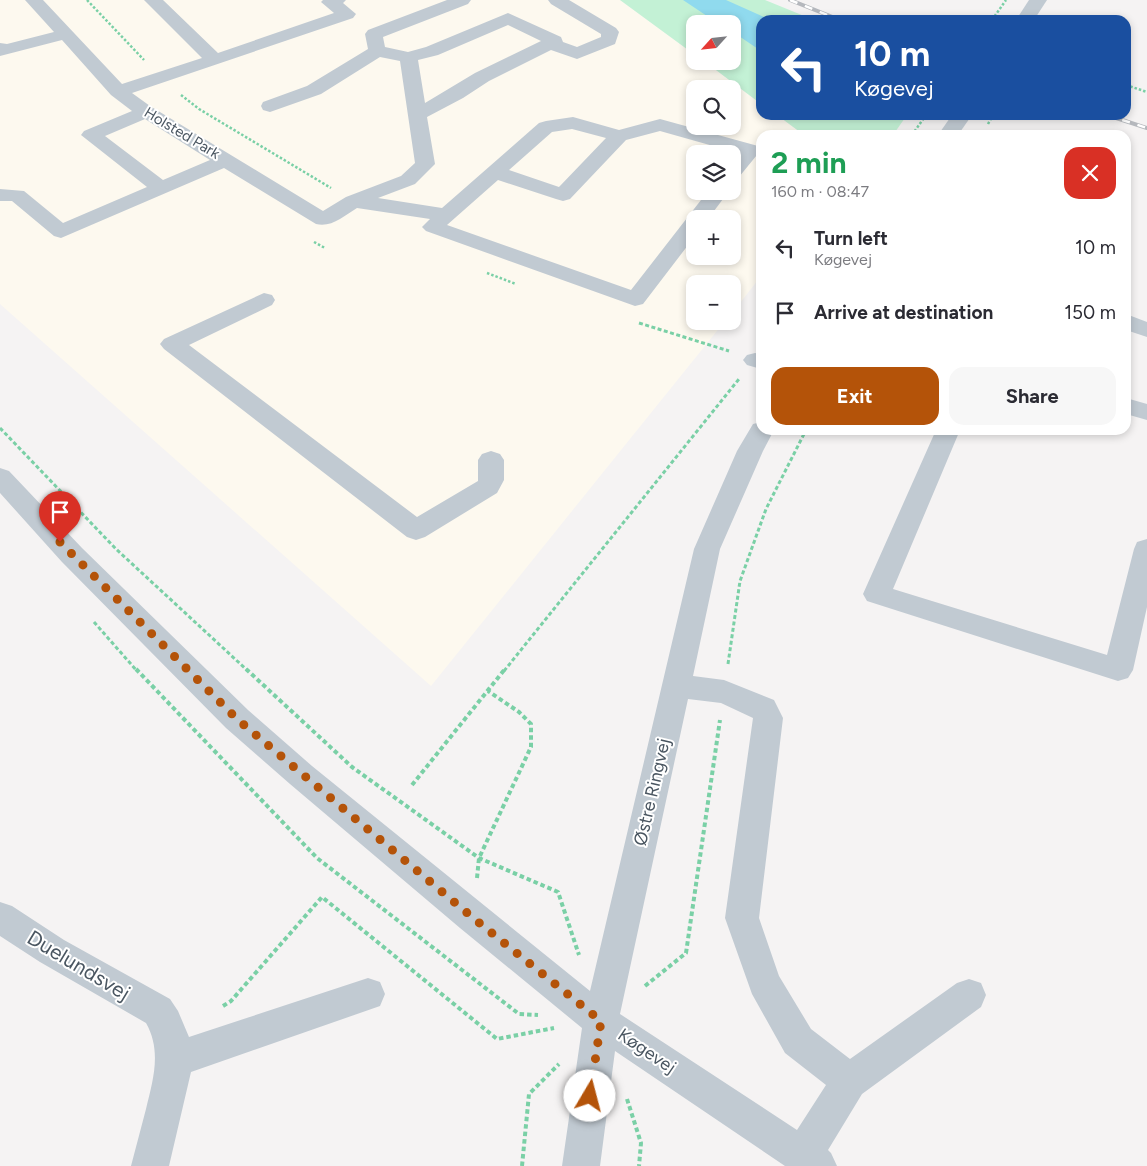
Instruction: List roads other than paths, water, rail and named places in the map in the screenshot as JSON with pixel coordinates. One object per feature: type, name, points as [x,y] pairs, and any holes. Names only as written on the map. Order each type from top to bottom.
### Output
[{"type":"street","points":[[153,0],[215,60]]},
{"type":"street","points":[[118,91],[215,60],[347,14],[330,2],[337,0]]},
{"type":"street","points":[[377,51],[374,34],[462,0]]},
{"type":"street","points":[[551,43],[577,54],[609,40],[610,32],[557,0]]},
{"type":"street","points":[[1028,15],[1038,0]]},
{"type":"street","name":"Holsted Park","points":[[42,1],[65,34],[118,91],[146,112],[323,220],[353,201]]},
{"type":"street","points":[[270,106],[314,90],[377,51],[408,57],[432,52],[508,18],[555,42],[482,77],[456,94],[417,115]]},
{"type":"street","points":[[1,50],[65,34]]},
{"type":"street","points":[[353,201],[408,180],[425,164],[408,57]]},
{"type":"street","points":[[146,112],[91,135],[161,188]]},
{"type":"street","points":[[686,234],[635,299],[433,227],[546,128],[573,123],[619,136],[660,125],[733,145]]},
{"type":"street","points":[[496,172],[563,194],[619,136]]},
{"type":"street","points":[[741,147],[751,150],[741,163]]},
{"type":"street","points":[[0,195],[17,195],[61,232],[226,160]]},
{"type":"street","points":[[704,210],[712,200]]},
{"type":"street","points":[[353,201],[446,215]]},
{"type":"street","points":[[264,300],[172,344],[416,530],[488,487],[491,480],[491,460]]},
{"type":"street","points":[[1131,323],[1147,330]]},
{"type":"street","points":[[1131,407],[1147,412]]},
{"type":"street","name":"Østre Ringvej","points":[[581,1166],[601,1021],[707,549],[750,451],[759,435]]},
{"type":"street","points":[[946,435],[877,594],[1118,670],[1147,549]]},
{"type":"street","name":"Køgevej","points":[[0,477],[72,555],[237,719],[472,917],[601,1021],[811,1161]]},
{"type":"street","points":[[676,686],[724,692],[763,708],[768,718],[742,918],[764,983],[798,1041],[849,1081]]},
{"type":"street","name":"Duelundsvej","points":[[0,917],[52,951],[168,1036]]},
{"type":"street","points":[[150,1166],[174,1074],[168,1036],[368,994]]},
{"type":"street","points":[[811,1161],[849,1081],[969,995]]},
{"type":"water","points":[[683,0],[726,0],[760,15],[756,15],[756,48],[741,37],[741,15],[706,15]]},
{"type":"railway","points":[[790,0],[828,15]]},
{"type":"railway","points":[[1122,120],[1147,128]]}]
